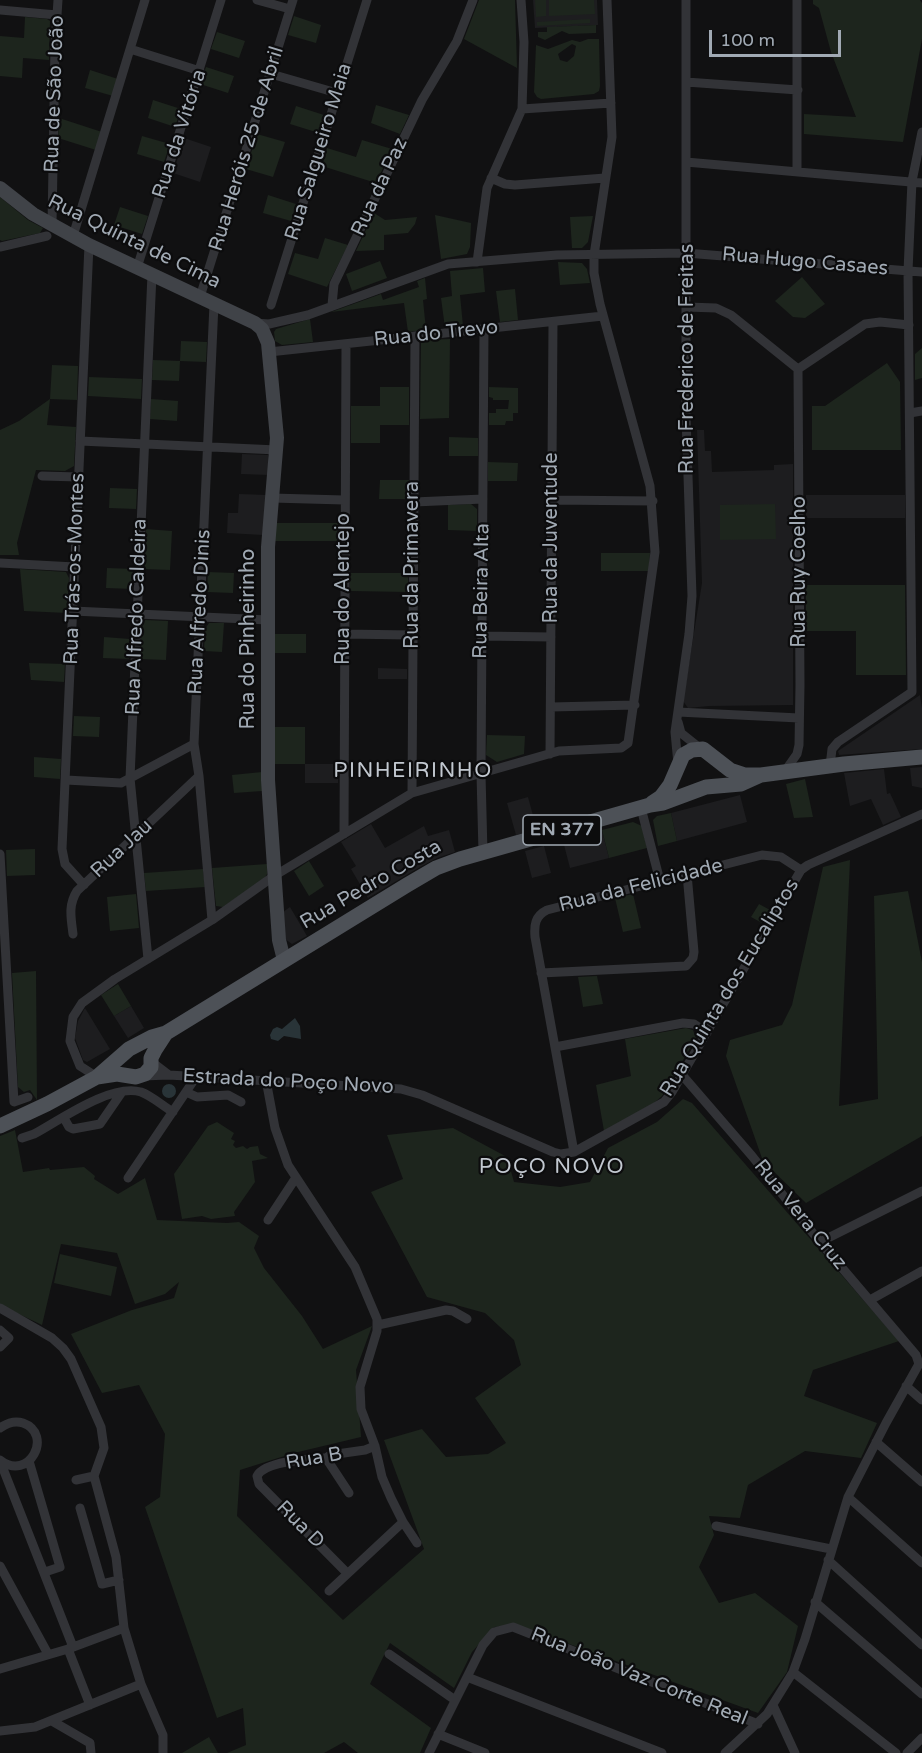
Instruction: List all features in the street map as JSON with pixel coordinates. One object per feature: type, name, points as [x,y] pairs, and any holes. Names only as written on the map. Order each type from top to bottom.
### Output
[{"type":"main road","name":"Rua Pedro Costa","points":[[646,806],[661,797],[687,752],[703,749],[736,772],[761,775]]},
{"type":"main road","name":"Rua Pedro Costa","points":[[0,1126],[96,1077],[130,1050],[152,1037],[166,1034],[284,960],[447,863],[663,803],[704,788],[741,784],[761,775],[922,757]]},
{"type":"main road","points":[[678,768],[681,779],[688,786],[704,788],[717,775],[715,759]]},
{"type":"main road","name":"Rua Pedro Costa","points":[[96,1077],[117,1074],[136,1076],[148,1071],[151,1060],[166,1034]]},
{"type":"main road","points":[[136,1076],[123,1066],[130,1050],[147,1051],[151,1060]]},
{"type":"street","name":"Rua de São João","points":[[49,231],[58,0]]},
{"type":"street","points":[[73,236],[145,0]]},
{"type":"street","name":"Rua da Vitória","points":[[137,267],[221,0]]},
{"type":"street","points":[[257,0],[292,5]]},
{"type":"street","name":"Rua Salgueiro Maia","points":[[271,305],[367,0]]},
{"type":"street","name":"Rua da Paz","points":[[332,305],[334,284],[422,100],[457,41],[473,0]]},
{"type":"street","points":[[477,262],[485,197],[491,178],[522,109],[521,0]]},
{"type":"street","points":[[96,1077],[80,1066],[74,1056],[70,1034],[73,1017],[82,1003],[212,920],[274,876],[412,793],[550,754],[568,750],[625,746],[630,740],[655,552],[653,501],[642,451],[603,316],[594,273],[594,255],[612,137],[607,0]]},
{"type":"street","name":"Rua Frederico de Freitas","points":[[678,768],[675,739],[690,634],[692,596],[686,416],[686,0]]},
{"type":"street","points":[[797,0],[797,171]]},
{"type":"street","name":"Rua Heróis 25 de Abril","points":[[200,297],[292,5]]},
{"type":"street","points":[[0,10],[57,15]]},
{"type":"street","points":[[130,49],[200,71]]},
{"type":"street","points":[[271,74],[338,93]]},
{"type":"street","points":[[686,82],[798,90]]},
{"type":"street","points":[[522,109],[611,103]]},
{"type":"street","points":[[830,766],[832,749],[838,742],[912,692],[908,271],[912,181],[922,132]]},
{"type":"street","points":[[686,162],[922,183]]},
{"type":"street","points":[[491,178],[505,184],[515,185],[605,178]]},
{"type":"street","name":"Rua Quinta de Cima","points":[[0,188],[33,214],[49,231],[73,236],[255,323]]},
{"type":"street","points":[[0,248],[49,231]]},
{"type":"street","name":"Rua Trás-os-Montes","points":[[84,885],[69,869],[62,857],[89,245]]},
{"type":"street","name":"Rua Hugo Casaes","points":[[332,305],[436,267],[477,262],[594,255],[686,253],[922,272]]},
{"type":"street","name":"Rua Alfredo Caldeira","points":[[148,959],[130,778],[152,274]]},
{"type":"street","name":"Rua Alfredo Dinis","points":[[212,920],[194,744],[214,304]]},
{"type":"street","points":[[255,323],[269,324],[308,315],[332,305]]},
{"type":"street","points":[[687,307],[716,308],[731,315],[798,369],[865,324],[880,322],[909,325]]},
{"type":"street","name":"Rua do Trevo","points":[[269,352],[603,316]]},
{"type":"street","name":"Rua da Juventude","points":[[550,754],[553,322]]},
{"type":"street","name":"Rua do Pinheirinho","points":[[255,323],[266,335],[276,415],[277,450],[268,547],[268,788],[280,946],[284,960]]},
{"type":"street","name":"Rua Beira Alta","points":[[483,853],[481,774],[484,329]]},
{"type":"street","name":"Rua da Primavera","points":[[412,793],[415,336]]},
{"type":"street","name":"Rua do Alentejo","points":[[344,834],[343,634],[346,344]]},
{"type":"street","name":"Rua Ruy Coelho","points":[[785,771],[797,754],[799,718],[798,369]]},
{"type":"street","points":[[910,413],[922,411]]},
{"type":"street","points":[[80,441],[277,450]]},
{"type":"street","points":[[910,470],[922,469]]},
{"type":"street","points":[[42,476],[79,477]]},
{"type":"street","points":[[272,498],[344,500]]},
{"type":"street","points":[[414,502],[483,499]]},
{"type":"street","points":[[552,500],[653,501]]},
{"type":"street","points":[[0,563],[75,567]]},
{"type":"street","points":[[73,611],[268,620]]},
{"type":"street","points":[[343,634],[412,635]]},
{"type":"street","points":[[482,636],[551,637]]},
{"type":"street","points":[[551,707],[635,705]]},
{"type":"street","points":[[703,749],[693,744],[681,733],[678,714],[799,718]]},
{"type":"street","points":[[66,780],[121,783],[194,744]]},
{"type":"street","name":"Rua Jau","points":[[73,934],[70,910],[72,899],[135,835],[199,776]]},
{"type":"street","points":[[646,806],[660,881]]},
{"type":"street","name":"Rua Quinta dos Eucaliptos","points":[[574,1152],[664,1102],[683,1076],[801,870],[922,814]]},
{"type":"street","points":[[0,854],[14,1101],[28,1097]]},
{"type":"street","name":"Rua da Felicidade","points":[[574,1152],[541,974],[534,929],[536,920],[543,912],[769,854],[781,857],[801,870]]},
{"type":"street","points":[[541,974],[686,966],[693,958],[687,874]]},
{"type":"street","points":[[555,1047],[683,1023],[694,1024],[707,1033]]},
{"type":"street","name":"Estrada do Poço Novo","points":[[151,1060],[169,1075]]},
{"type":"street","name":"Estrada do Poço Novo","points":[[136,1076],[169,1075],[401,1089],[422,1095],[553,1152],[561,1154],[574,1152]]},
{"type":"street","name":"Rua Vera Cruz","points":[[683,1076],[753,1156],[820,1242],[919,1354]]},
{"type":"street","points":[[128,1178],[196,1077]]},
{"type":"street","points":[[266,1080],[275,1128],[288,1165],[295,1179],[356,1267],[371,1302],[378,1325],[362,1375],[360,1399],[382,1477],[403,1521],[417,1543]]},
{"type":"street","points":[[22,1138],[34,1134],[100,1097],[122,1092],[143,1093],[172,1112]]},
{"type":"street","points":[[64,1118],[69,1127],[73,1129],[100,1124],[122,1092]]},
{"type":"street","name":"Estrada do Poço Novo","points":[[186,1092],[197,1096],[228,1095],[241,1102]]},
{"type":"street","points":[[268,1220],[295,1179]]},
{"type":"street","points":[[820,1242],[922,1191]]},
{"type":"street","points":[[870,1300],[922,1271]]},
{"type":"street","points":[[0,1308],[52,1338],[63,1348],[71,1359],[101,1427],[104,1448],[94,1476],[116,1557],[124,1628],[141,1684],[163,1735],[163,1753]]},
{"type":"street","points":[[378,1325],[446,1310],[453,1311],[467,1319]]},
{"type":"street","points":[[0,1330],[9,1338],[0,1347]]},
{"type":"street","points":[[725,1753],[758,1724],[773,1706],[793,1672],[806,1639],[815,1602],[848,1497],[906,1386],[920,1364],[919,1354]]},
{"type":"street","points":[[906,1386],[922,1400]]},
{"type":"street","points":[[0,1428],[13,1422],[27,1425],[37,1442],[34,1456],[29,1461],[17,1466],[10,1466],[0,1461]]},
{"type":"street","points":[[876,1442],[922,1482]]},
{"type":"street","name":"Rua B","points":[[257,1476],[262,1470],[288,1462],[326,1458],[330,1455],[375,1446]]},
{"type":"street","points":[[326,1458],[349,1493]]},
{"type":"street","points":[[0,1461],[45,1572],[90,1705]]},
{"type":"street","points":[[29,1461],[60,1567],[45,1572]]},
{"type":"street","points":[[76,1480],[94,1476]]},
{"type":"street","name":"Rua D","points":[[257,1476],[260,1484],[347,1573]]},
{"type":"street","points":[[848,1497],[922,1563]]},
{"type":"street","points":[[80,1508],[102,1584],[119,1580]]},
{"type":"street","points":[[328,1591],[403,1521]]},
{"type":"street","points":[[716,1526],[831,1549]]},
{"type":"street","points":[[828,1560],[922,1645]]},
{"type":"street","points":[[0,1566],[48,1654]]},
{"type":"street","points":[[815,1602],[922,1694]]},
{"type":"street","name":"Rua João Vaz Corte Real","points":[[429,1753],[483,1645],[494,1632],[513,1627],[758,1724]]},
{"type":"street","points":[[0,1669],[70,1648],[124,1628]]},
{"type":"street","points":[[388,1654],[455,1700]]},
{"type":"street","points":[[793,1672],[896,1753]]},
{"type":"street","points":[[467,1677],[662,1753]]},
{"type":"street","points":[[0,1731],[35,1727],[141,1684]]},
{"type":"street","points":[[773,1706],[795,1753]]},
{"type":"street","points":[[52,1721],[90,1743],[91,1753]]},
{"type":"street","points":[[438,1734],[485,1753]]},
{"type":"street","points":[[907,1753],[922,1738]]},
{"type":"shaded area","points":[[479,0],[515,0],[517,68],[464,39]]},
{"type":"shaded area","points":[[533,0],[597,0],[598,25],[535,28]]},
{"type":"shaded area","points":[[535,0],[546,0],[546,16],[536,17]]},
{"type":"shaded area","points":[[549,0],[594,0],[595,14],[549,16]]},
{"type":"shaded area","points":[[813,0],[920,0],[922,3],[922,39],[903,142],[804,134],[804,114],[856,117],[831,52],[819,8],[813,4]]},
{"type":"shaded area","points":[[294,16],[321,25],[316,43],[288,35]]},
{"type":"shaded area","points":[[25,17],[50,21],[49,60],[23,58],[22,78],[0,76],[0,36],[24,38]]},
{"type":"shaded area","points":[[590,19],[590,23],[537,26],[537,22]]},
{"type":"shaded area","points":[[596,25],[596,33],[569,34],[562,31],[545,40],[538,37],[538,32],[547,32],[547,27]]},
{"type":"shaded area","points":[[217,32],[245,41],[239,58],[211,49]]},
{"type":"shaded area","points":[[599,39],[599,91],[594,94],[541,99],[537,97],[534,92],[536,45],[548,49],[572,40],[580,42]],"holes":[[[572,44],[576,46],[574,56],[567,62],[560,60],[558,54]]]},
{"type":"shaded area","points":[[206,67],[234,76],[228,93],[200,84]]},
{"type":"shaded area","points":[[90,70],[118,79],[113,96],[85,88]]},
{"type":"shaded area","points":[[153,100],[181,109],[175,127],[148,118]]},
{"type":"shaded area","points":[[376,105],[409,115],[400,134],[371,123]]},
{"type":"shaded area","points":[[296,106],[324,115],[319,133],[290,124]]},
{"type":"shaded area","points":[[59,118],[102,132],[96,150],[58,138]]},
{"type":"shaded area","points":[[257,134],[285,142],[273,177],[246,169]]},
{"type":"shaded area","points":[[142,136],[170,144],[164,162],[137,154]]},
{"type":"shaded area","points":[[184,138],[211,147],[200,182],[173,173]]},
{"type":"shaded area","points":[[362,140],[392,149],[376,183],[322,166],[327,148],[356,157]]},
{"type":"shaded area","points":[[268,195],[296,204],[291,221],[263,213]]},
{"type":"shaded area","points":[[0,197],[28,220],[43,228],[40,233],[0,240]]},
{"type":"shaded area","points":[[120,207],[148,216],[142,234],[114,225]]},
{"type":"shaded area","points":[[374,213],[385,220],[417,217],[408,233],[384,235],[384,250],[356,251]]},
{"type":"shaded area","points":[[435,215],[471,223],[470,247],[467,254],[441,259]]},
{"type":"shaded area","points":[[593,216],[588,242],[582,248],[572,248],[570,217]]},
{"type":"shaded area","points":[[325,238],[348,245],[327,287],[288,274],[295,253],[318,259]]},
{"type":"shaded area","points":[[380,261],[387,278],[352,291],[346,274]]},
{"type":"shaded area","points":[[558,262],[582,263],[587,269],[590,283],[560,285]]},
{"type":"shaded area","points":[[483,268],[485,292],[460,295],[463,326],[445,328],[441,298],[452,296],[450,271]]},
{"type":"shaded area","points":[[802,277],[825,304],[805,318],[793,317],[775,301]]},
{"type":"shaded area","points":[[425,278],[427,299],[423,300],[426,330],[408,332],[404,303],[331,312],[381,294],[383,300],[419,287],[417,281]]},
{"type":"shaded area","points":[[515,289],[518,320],[500,322],[496,291]]},
{"type":"shaded area","points":[[310,319],[313,342],[282,345],[275,341],[276,329]]},
{"type":"shaded area","points":[[450,339],[449,418],[420,419],[421,343],[426,340]]},
{"type":"shaded area","points":[[181,341],[207,342],[206,362],[180,361]]},
{"type":"shaded area","points":[[922,348],[922,378],[915,380],[915,354]]},
{"type":"shaded area","points":[[153,360],[180,361],[179,381],[152,380]]},
{"type":"shaded area","points":[[887,363],[900,382],[901,450],[812,450],[812,406],[825,406]]},
{"type":"shaded area","points":[[52,365],[78,366],[77,400],[50,399]]},
{"type":"shaded area","points":[[89,377],[142,379],[141,399],[88,396]]},
{"type":"shaded area","points":[[380,387],[409,387],[409,425],[380,425],[380,443],[351,443],[351,406],[380,406]]},
{"type":"shaded area","points":[[489,387],[518,388],[518,413],[513,413],[513,421],[506,421],[505,425],[489,425],[489,413],[496,413],[496,409],[508,409],[509,400],[493,400],[489,397]]},
{"type":"shaded area","points":[[50,399],[47,425],[76,427],[74,466],[65,471],[36,470],[17,543],[19,555],[0,555],[0,430],[19,421]]},
{"type":"shaded area","points":[[151,399],[178,401],[177,421],[150,419]]},
{"type":"shaded area","points":[[697,430],[704,430],[705,451],[711,451],[712,472],[774,470],[774,465],[793,464],[793,705],[688,708],[683,701],[702,583]]},
{"type":"shaded area","points":[[449,437],[478,438],[478,456],[449,456]]},
{"type":"shaded area","points":[[242,454],[268,455],[269,475],[241,474]]},
{"type":"shaded area","points":[[488,462],[518,463],[517,481],[488,481]]},
{"type":"shaded area","points":[[380,480],[409,480],[409,499],[379,499]]},
{"type":"shaded area","points":[[110,488],[137,489],[136,509],[109,508]]},
{"type":"shaded area","points":[[239,494],[267,495],[263,535],[227,533],[228,513],[238,513]]},
{"type":"shaded area","points":[[806,495],[905,495],[905,518],[806,518]]},
{"type":"shaded area","points":[[471,504],[477,509],[477,531],[448,530],[448,505]]},
{"type":"shaded area","points":[[775,504],[776,539],[720,540],[720,505]]},
{"type":"shaded area","points":[[275,523],[340,523],[339,541],[273,541]]},
{"type":"shaded area","points":[[146,529],[172,531],[170,570],[144,569]]},
{"type":"shaded area","points":[[601,553],[650,553],[649,571],[601,571]]},
{"type":"shaded area","points":[[107,568],[133,569],[133,589],[106,588]]},
{"type":"shaded area","points":[[20,569],[66,572],[69,578],[67,613],[24,611]]},
{"type":"shaded area","points":[[208,572],[234,573],[233,593],[207,592]]},
{"type":"shaded area","points":[[350,573],[408,573],[408,592],[350,591]]},
{"type":"shaded area","points":[[806,585],[905,585],[906,675],[856,675],[856,631],[806,631]]},
{"type":"shaded area","points":[[145,620],[168,621],[166,660],[140,659],[141,626]]},
{"type":"shaded area","points":[[209,623],[224,623],[222,652],[204,651],[205,629]]},
{"type":"shaded area","points":[[273,634],[306,634],[306,653],[273,653]]},
{"type":"shaded area","points":[[104,637],[130,639],[129,659],[103,658]]},
{"type":"shaded area","points":[[29,663],[65,664],[64,682],[31,680]]},
{"type":"shaded area","points":[[378,668],[407,669],[407,679],[378,679]]},
{"type":"shaded area","points":[[920,695],[922,749],[839,755],[838,751]]},
{"type":"shaded area","points":[[74,716],[100,717],[99,737],[73,736]]},
{"type":"shaded area","points":[[273,727],[305,727],[305,764],[273,764]]},
{"type":"shaded area","points":[[487,735],[525,736],[524,754],[497,762],[486,755]]},
{"type":"shaded area","points":[[34,757],[61,759],[60,779],[34,777]]},
{"type":"shaded area","points":[[305,764],[338,764],[338,783],[305,783]]},
{"type":"shaded area","points":[[922,767],[922,788],[912,786],[910,768]]},
{"type":"shaded area","points":[[884,769],[887,794],[890,793],[901,817],[883,825],[871,799],[850,806],[844,773]]},
{"type":"shaded area","points":[[262,772],[262,791],[234,793],[232,775]]},
{"type":"shaded area","points":[[805,779],[813,817],[794,818],[786,784]]},
{"type":"shaded area","points":[[740,795],[747,822],[677,841],[671,813]]},
{"type":"shaded area","points":[[528,797],[537,830],[516,835],[507,803]]},
{"type":"shaded area","points":[[671,813],[677,841],[658,846],[653,820],[657,816]]},
{"type":"shaded area","points":[[633,822],[642,826],[647,848],[609,858],[602,830]]},
{"type":"shaded area","points":[[371,824],[385,848],[424,826],[428,836],[449,830],[455,852],[437,858],[368,898],[351,869],[356,866],[341,842]]},
{"type":"shaded area","points":[[602,830],[609,858],[570,868],[563,841]]},
{"type":"shaded area","points":[[544,846],[551,873],[532,878],[525,851]]},
{"type":"shaded area","points":[[35,849],[35,875],[7,876],[6,850]]},
{"type":"shaded area","points":[[850,860],[839,1106],[878,1099],[874,896],[908,891],[922,962],[922,1136],[806,1203],[763,1161],[726,1056],[730,1040],[782,1025],[792,1005],[823,867]]},
{"type":"shaded area","points":[[309,861],[324,886],[309,896],[294,871]]},
{"type":"shaded area","points":[[267,864],[267,874],[264,879],[223,907],[216,906],[212,868]]},
{"type":"shaded area","points":[[203,869],[205,887],[146,891],[144,873]]},
{"type":"shaded area","points":[[136,894],[139,928],[110,931],[107,897]]},
{"type":"shaded area","points":[[633,894],[641,928],[623,932],[615,898]]},
{"type":"shaded area","points":[[759,904],[770,910],[762,923],[751,917]]},
{"type":"shaded area","points":[[290,907],[307,936],[292,944],[285,939],[283,912]]},
{"type":"shaded area","points":[[36,971],[37,1100],[30,1090],[24,1092],[18,1087],[12,973]]},
{"type":"shaded area","points":[[597,976],[603,1004],[583,1007],[578,977]]},
{"type":"shaded area","points":[[118,984],[131,1006],[114,1016],[101,995]]},
{"type":"shaded area","points":[[131,1006],[144,1028],[128,1038],[114,1016]]},
{"type":"shaded area","points":[[85,1008],[110,1049],[87,1062],[83,1060],[75,1038],[78,1021]]},
{"type":"shaded area","points":[[295,1018],[300,1026],[301,1039],[284,1036],[278,1041],[271,1039],[273,1029],[277,1027],[282,1029]]},
{"type":"shaded area","points":[[686,1028],[693,1030],[696,1038],[662,1096],[654,1103],[604,1131],[596,1085],[631,1076],[625,1039]]},
{"type":"shaded area","points":[[169,1084],[174,1086],[176,1091],[174,1096],[169,1098],[164,1096],[162,1091],[164,1086]]},
{"type":"shaded area","points":[[683,1099],[692,1103],[899,1341],[813,1370],[804,1396],[877,1423],[861,1458],[805,1451],[748,1485],[740,1518],[709,1516],[714,1535],[699,1567],[719,1603],[755,1593],[798,1626],[787,1672],[758,1713],[520,1626],[494,1627],[472,1652],[454,1688],[390,1643],[370,1684],[431,1728],[420,1753],[358,1753],[344,1742],[324,1753],[227,1753],[246,1745],[243,1708],[217,1718],[145,1507],[160,1497],[165,1434],[139,1385],[102,1393],[71,1334],[132,1310],[174,1298],[179,1282],[165,1294],[135,1304],[117,1253],[61,1244],[42,1325],[0,1305],[0,1136],[15,1130],[23,1172],[49,1168],[50,1170],[84,1167],[95,1176],[94,1179],[118,1194],[145,1178],[157,1220],[239,1222],[259,1236],[254,1248],[264,1268],[302,1316],[323,1349],[372,1326],[356,1370],[361,1437],[294,1453],[240,1470],[237,1516],[343,1620],[424,1549],[384,1440],[422,1429],[446,1457],[488,1454],[506,1443],[475,1398],[521,1365],[514,1340],[485,1313],[427,1297],[371,1192],[403,1179],[387,1135],[453,1128],[507,1157],[514,1182],[560,1187],[590,1182],[608,1148],[657,1122]]},
{"type":"shaded area","points":[[217,1122],[234,1133],[231,1139],[235,1141],[233,1145],[236,1148],[243,1146],[247,1149],[258,1146],[260,1154],[268,1158],[252,1161],[255,1182],[234,1212],[235,1216],[211,1219],[202,1216],[182,1219],[174,1174],[208,1126]]},
{"type":"shaded area","points":[[60,1254],[117,1267],[111,1296],[54,1283]]},
{"type":"shaded area","points":[[209,1737],[218,1753],[182,1753]]},
{"type":"district","name":"PINHEIRINHO","points":[[413,771]]},
{"type":"district","name":"POÇO NOVO","points":[[552,1167]]}]
